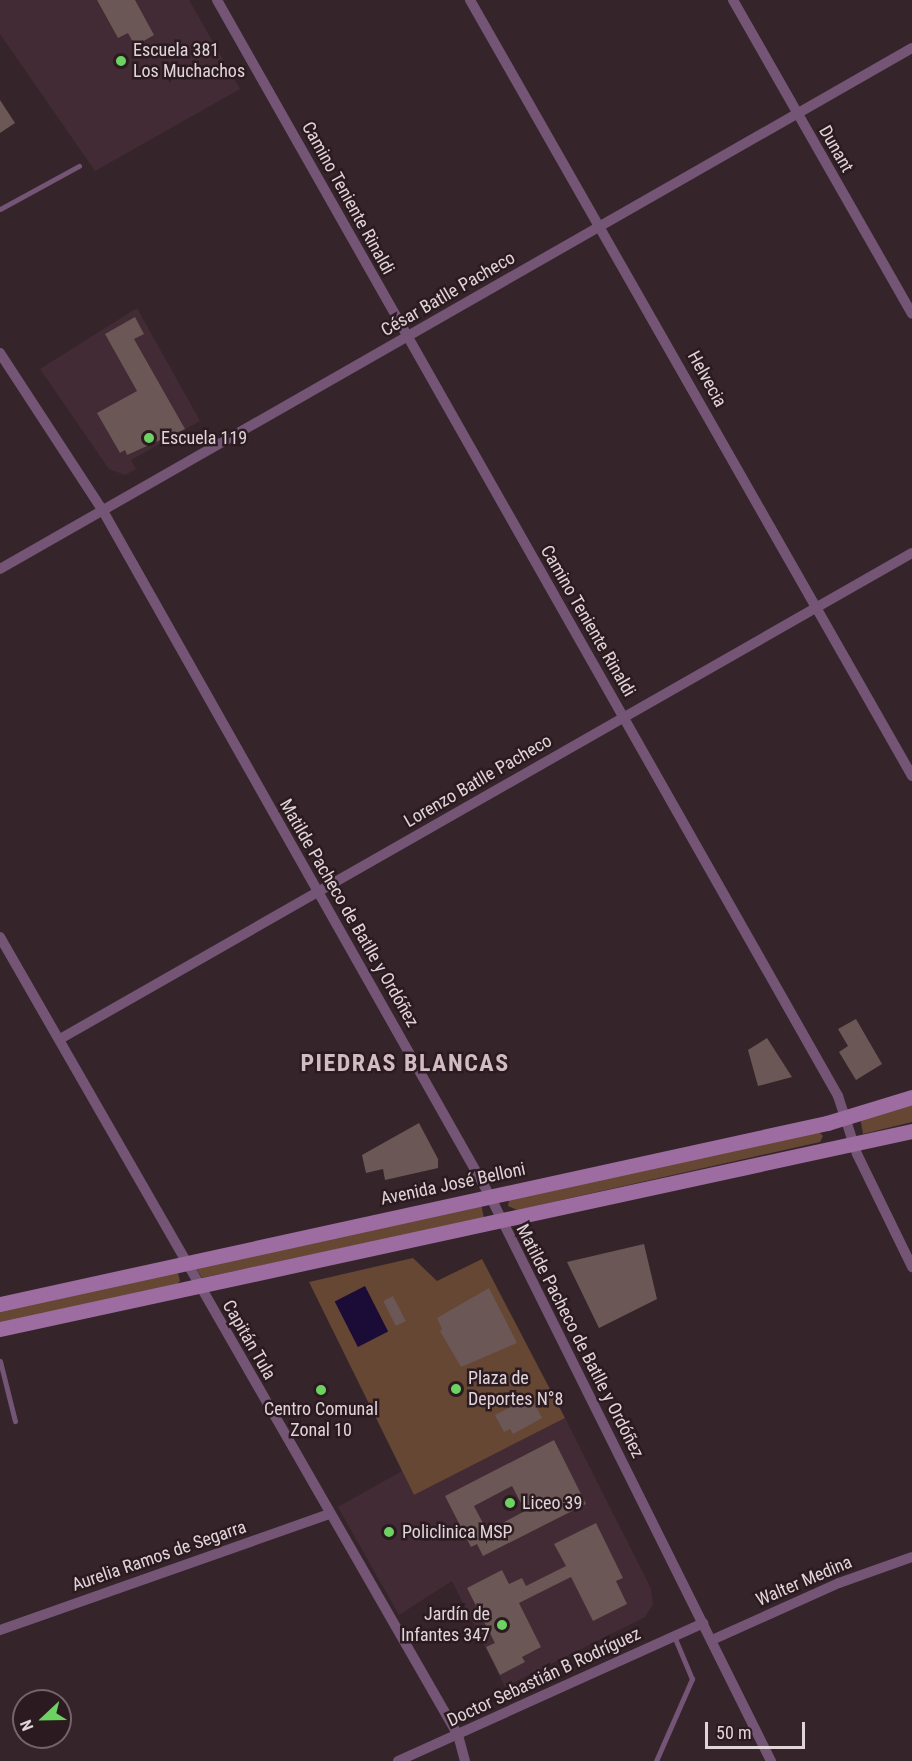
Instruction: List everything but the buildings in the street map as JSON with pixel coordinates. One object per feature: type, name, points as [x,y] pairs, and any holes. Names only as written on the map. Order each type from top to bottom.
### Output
[{"type":"main road","name":"Avenida José Belloni","points":[[0,1304],[846,1117],[912,1097]]},
{"type":"main road","points":[[0,1329],[198,1284],[912,1131]]},
{"type":"street","name":"Camino Teniente Rinaldi","points":[[217,0],[838,1096],[853,1144],[912,1267]]},
{"type":"street","name":"Helvecia","points":[[470,0],[601,225],[912,776]]},
{"type":"street","name":"Dunant","points":[[733,0],[912,314]]},
{"type":"street","name":"César Batlle Pacheco","points":[[0,569],[912,48]]},
{"type":"street","name":"Matilde Pacheco de Batlle y Ordóñez","points":[[0,353],[103,512],[490,1196],[771,1761]]},
{"type":"street","name":"Lorenzo Batlle Pacheco","points":[[60,1039],[912,553]]},
{"type":"street","name":"Capitán Tula","points":[[0,937],[329,1514],[458,1735],[465,1761]]},
{"type":"street","name":"Aurelia Ramos de Segarra","points":[[0,1630],[329,1514]]},
{"type":"street","name":"Walter Medina","points":[[712,1640],[839,1583],[912,1557]]},
{"type":"street","name":"Doctor Sebastián B Rodríguez","points":[[398,1761],[703,1623]]},
{"type":"lane","points":[[0,210],[79,166]]},
{"type":"lane","points":[[0,1361],[15,1421]]},
{"type":"lane","points":[[656,1761],[692,1680],[674,1636]]},
{"type":"shaded area","name":"Escuela 381 Los Muchachos","points":[[0,0],[189,0],[240,89],[95,171],[0,34]]},
{"type":"shaded area","points":[[137,308],[200,421],[131,460],[136,469],[125,475],[109,469],[40,369]]},
{"type":"shaded area","points":[[912,1101],[912,1122],[863,1134],[860,1117]]},
{"type":"shaded area","points":[[819,1132],[823,1136],[820,1142],[517,1210],[508,1206],[509,1200]]},
{"type":"shaded area","points":[[481,1204],[484,1218],[202,1278],[196,1268]]},
{"type":"shaded area","name":"Plaza de Deportes N°8","points":[[413,1258],[437,1281],[482,1259],[565,1418],[414,1495],[309,1282]]},
{"type":"shaded area","points":[[177,1269],[180,1281],[177,1284],[0,1326],[0,1308]]},
{"type":"shaded area","points":[[365,1286],[388,1331],[358,1347],[335,1301]]},
{"type":"shaded area","points":[[565,1418],[651,1589],[653,1604],[645,1617],[505,1687],[452,1581],[399,1615],[338,1507],[402,1471],[414,1495]]},
{"type":"place","name":"Escuela 381 Los Muchachos","points":[[121,61]]},
{"type":"place","name":"Escuela 119","points":[[149,438]]},
{"type":"place","name":"Plaza de Deportes N°8","points":[[456,1389]]},
{"type":"place","name":"Centro Comunal Zonal 10","points":[[321,1390]]},
{"type":"place","name":"Liceo 39","points":[[510,1503]]},
{"type":"place","name":"Policlinica MSP","points":[[389,1532]]},
{"type":"place","name":"Jardín de Infantes 347","points":[[502,1625]]},
{"type":"district","name":"PIEDRAS BLANCAS","points":[[405,1064]]}]
